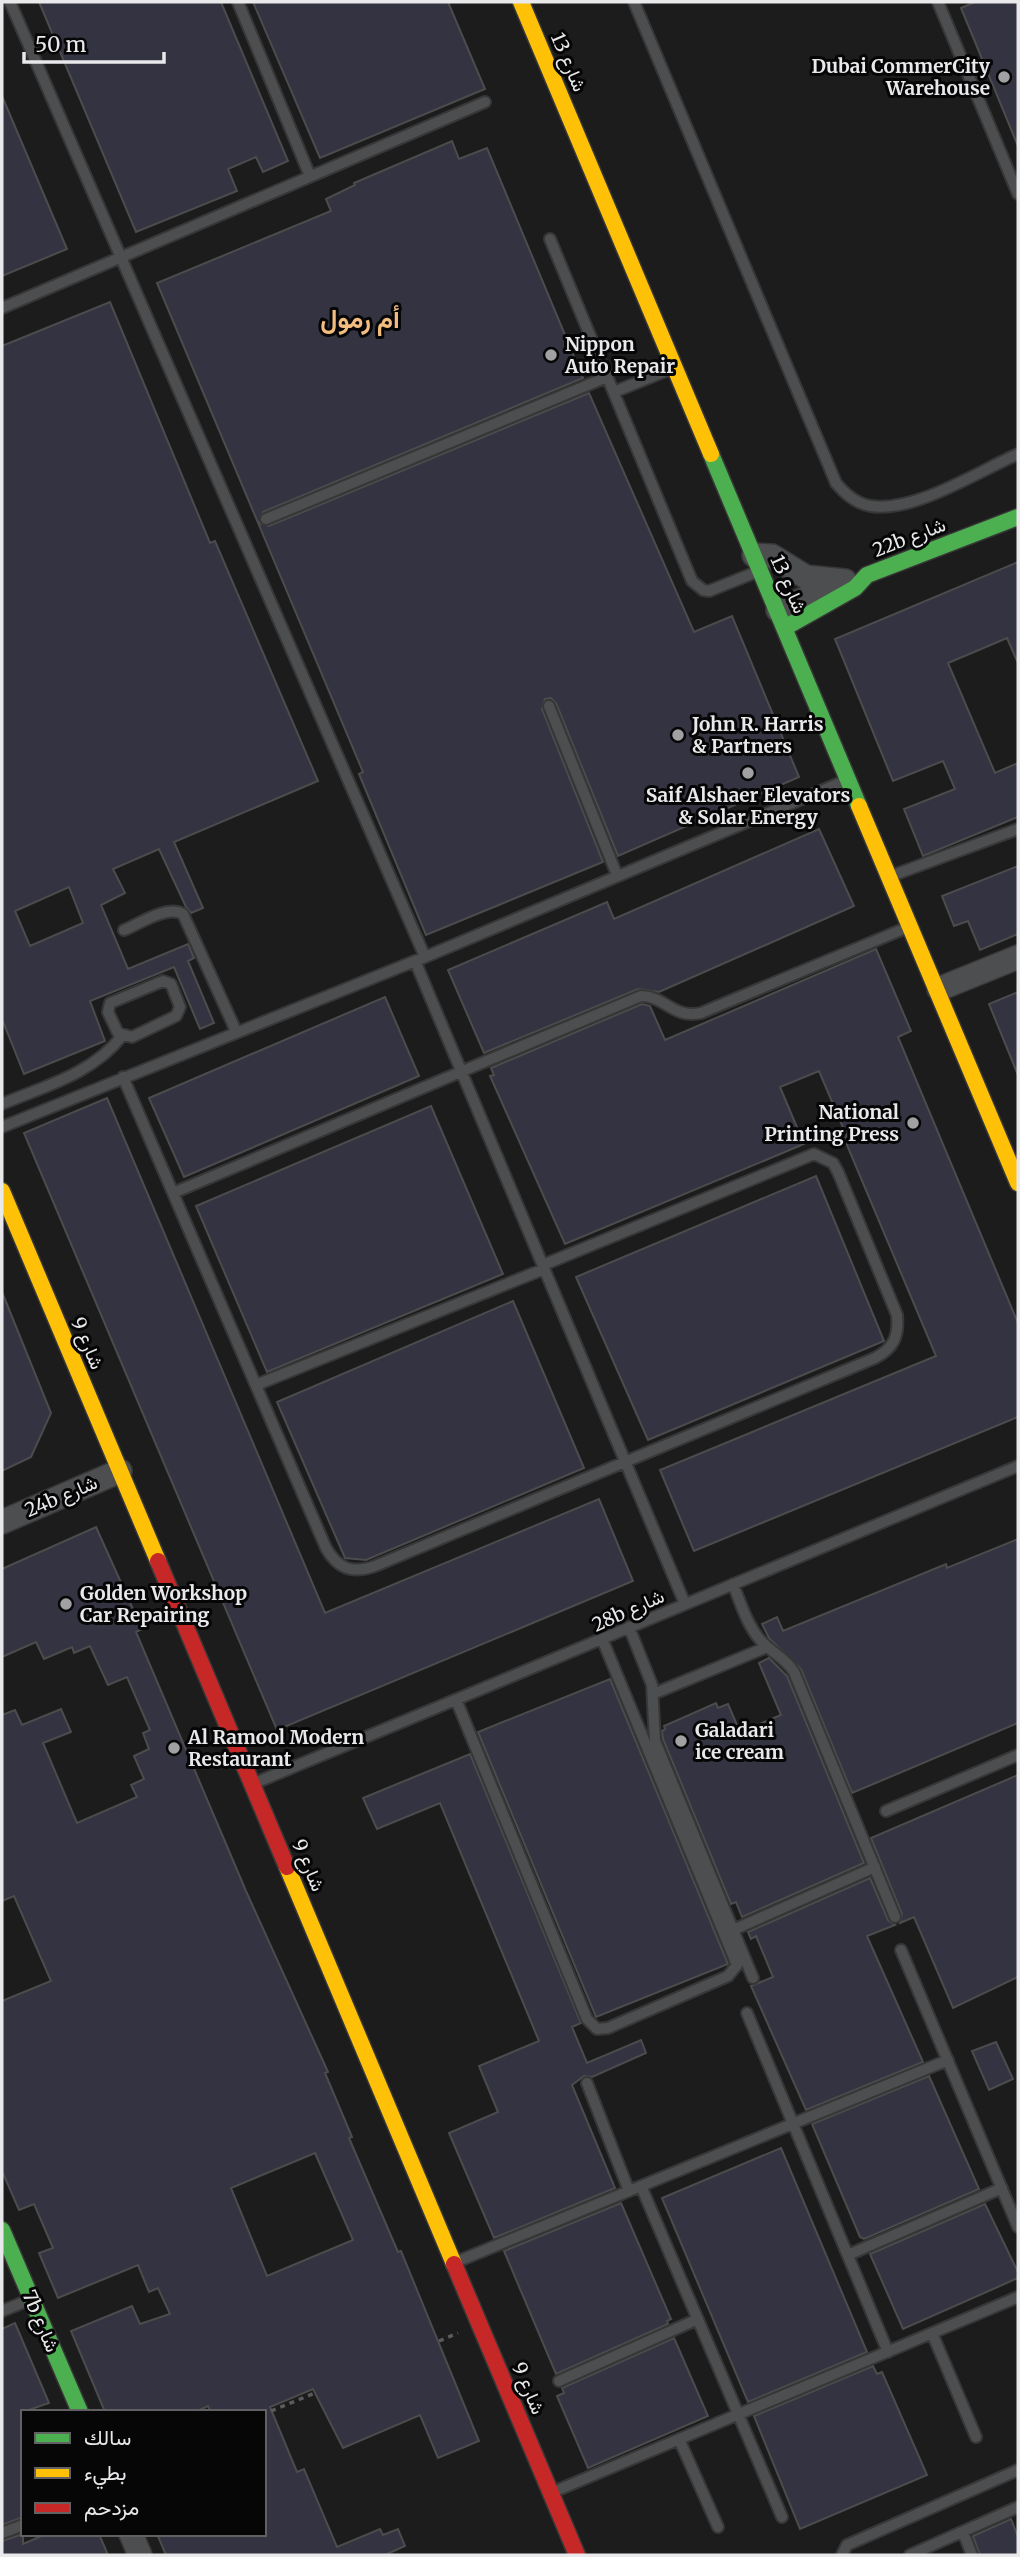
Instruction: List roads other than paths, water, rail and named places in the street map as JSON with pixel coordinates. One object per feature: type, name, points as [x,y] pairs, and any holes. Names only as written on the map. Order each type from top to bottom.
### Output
[{"type":"street","name":"شارع 13","points":[[521,2],[939,989],[1018,1183]]},
{"type":"street","name":"22b شارع","points":[[782,619],[855,588],[867,575],[1018,517]]},
{"type":"street","points":[[757,563],[772,556],[806,577],[845,581]]},
{"type":"street","points":[[782,619],[845,581],[867,575]]},
{"type":"street","points":[[939,989],[1018,957]]},
{"type":"street","name":"شارع 9","points":[[2,1191],[577,2555]]},
{"type":"street","name":"24b شارع","points":[[2,1522],[120,1471]]},
{"type":"street","name":"7b شارع","points":[[2,2230],[79,2410]]},
{"type":"street","points":[[132,2536],[140,2555]]},
{"type":"lane","points":[[10,2],[420,959],[462,1072],[685,1604]]},
{"type":"lane","points":[[238,2],[310,176]]},
{"type":"lane","points":[[634,2],[836,483],[849,498],[871,506],[897,505],[919,499],[1018,454]]},
{"type":"lane","points":[[938,2],[1018,194]]},
{"type":"lane","points":[[2,308],[485,102]]},
{"type":"lane","points":[[550,239],[697,587],[709,591],[757,563]]},
{"type":"lane","points":[[614,392],[676,368]]},
{"type":"lane","points":[[265,519],[607,377]]},
{"type":"lane","points":[[549,706],[617,874]]},
{"type":"lane","points":[[2,1127],[420,959],[617,874],[850,779]]},
{"type":"lane","points":[[891,876],[1018,829]]},
{"type":"lane","points":[[124,930],[169,911],[176,910],[183,914],[236,1031]]},
{"type":"lane","points":[[173,1193],[641,996],[648,996],[685,1015],[701,1013],[912,925]]},
{"type":"lane","points":[[159,982],[171,984],[180,1007],[176,1016],[132,1037],[122,1036],[115,1029],[108,1012],[110,1003],[159,982]]},
{"type":"lane","points":[[2,1104],[84,1070],[105,1056],[122,1036]]},
{"type":"lane","points":[[123,1077],[326,1548],[333,1561],[346,1569],[361,1571],[375,1566],[875,1358],[887,1352],[895,1341],[897,1315],[833,1163],[824,1156],[803,1157],[256,1385]]},
{"type":"lane","name":"28b شارع","points":[[252,1784],[457,1702],[603,1641],[629,1627],[1018,1466]]},
{"type":"lane","points":[[733,1584],[753,1632],[767,1647],[787,1661],[794,1672],[895,1917]]},
{"type":"lane","points":[[629,1627],[650,1676],[655,1741],[753,1978]]},
{"type":"lane","points":[[457,1702],[587,2019],[597,2029],[608,2028],[728,1976],[737,1965],[603,1641]]},
{"type":"lane","points":[[653,1694],[767,1647]]},
{"type":"lane","points":[[886,1811],[1018,1755]]},
{"type":"lane","points":[[733,1930],[875,1867]]},
{"type":"lane","points":[[901,1950],[1018,2227]]},
{"type":"lane","points":[[747,2013],[888,2351]]},
{"type":"lane","points":[[454,2263],[948,2060]]},
{"type":"lane","points":[[587,2083],[629,2191]]},
{"type":"lane","points":[[641,2186],[782,2517]]},
{"type":"lane","points":[[848,2255],[1002,2188]]},
{"type":"lane","points":[[551,2493],[1018,2297]]},
{"type":"lane","points":[[2,2311],[32,2299]]},
{"type":"lane","points":[[559,2381],[698,2319]]},
{"type":"lane","points":[[932,2333],[976,2437]]},
{"type":"lane","points":[[679,2439],[718,2527]]},
{"type":"lane","points":[[842,2555],[847,2545],[1018,2470]]},
{"type":"lane","points":[[910,2555],[1018,2507]]},
{"type":"lane","points":[[2,2533],[21,2526]]},
{"type":"lane","points":[[963,2532],[972,2555]]},
{"type":"place","name":"Dubai CommerCity Warehouse","points":[[1004,77]]},
{"type":"place","name":"Nippon Auto Repair","points":[[551,355]]},
{"type":"place","name":"John R. Harris & Partners","points":[[678,735]]},
{"type":"place","name":"Saif Alshaer Elevators & Solar Energy","points":[[748,773]]},
{"type":"place","name":"National Printing Press","points":[[913,1123]]},
{"type":"place","name":"Golden Workshop Car Repairing","points":[[66,1604]]},
{"type":"place","name":"Galadari ice cream","points":[[681,1741]]},
{"type":"place","name":"Al Ramool Modern Restaurant","points":[[174,1748]]},
{"type":"district","name":"أم رمول","points":[[360,318]]}]
